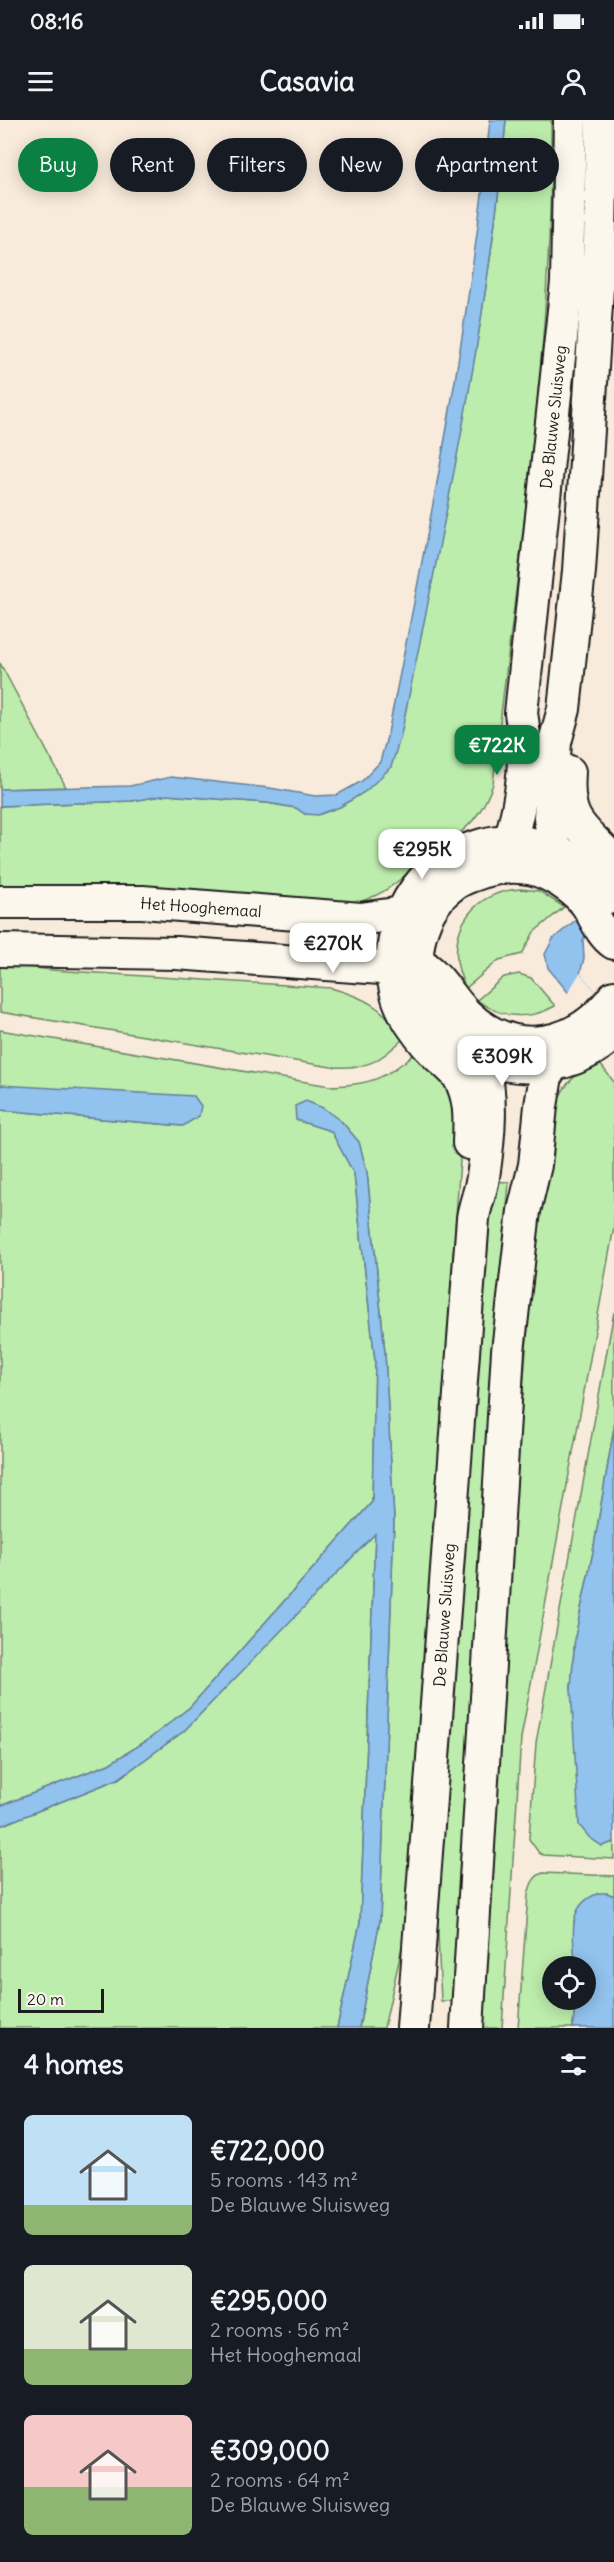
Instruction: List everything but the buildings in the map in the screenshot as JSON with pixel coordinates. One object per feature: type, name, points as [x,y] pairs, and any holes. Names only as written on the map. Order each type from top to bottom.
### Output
[{"type":"main road","name":"De Blauwe Sluisweg","points":[[501,851],[519,798],[525,738],[521,713],[567,282],[570,120]]},
{"type":"main road","name":"De Blauwe Sluisweg","points":[[555,851],[550,817],[555,742],[564,709],[579,571],[600,242],[602,120]]},
{"type":"main road","name":"De Blauwe Sluisweg","points":[[564,709],[571,744],[568,796],[570,808],[596,870]]},
{"type":"main road","points":[[612,1012],[602,1044],[576,1045],[540,1058],[465,1053],[443,1027],[403,971],[402,913],[422,881],[440,865],[471,849],[501,851],[526,842],[555,851],[596,870],[614,897]]},
{"type":"main road","points":[[501,851],[522,867],[537,870],[596,870]]},
{"type":"main road","points":[[403,971],[429,910],[443,892],[458,880],[488,870],[501,851]]},
{"type":"main road","points":[[596,870],[586,904],[607,935]]},
{"type":"main road","name":"Het Hooghemaal","points":[[0,902],[142,902],[361,919],[402,913]]},
{"type":"main road","points":[[0,950],[176,953],[271,960],[309,947],[403,971],[438,977],[429,1007]]},
{"type":"main road","name":"De Blauwe Sluisweg","points":[[413,2028],[475,1203],[482,1180],[490,1096],[465,1053]]},
{"type":"main road","points":[[467,2028],[508,1351],[524,1211],[519,1166],[540,1058]]},
{"type":"green space","points":[[506,120],[551,120],[551,138],[504,138]]},
{"type":"green space","points":[[498,192],[550,192],[547,286],[523,536],[493,784],[479,813],[463,831],[383,892],[343,906],[0,893],[0,806],[132,801],[167,795],[267,803],[296,808],[305,814],[390,767],[458,445],[473,365]]},
{"type":"green space","points":[[0,663],[66,787],[0,789]]},
{"type":"green space","points":[[521,889],[539,891],[564,907],[534,932],[522,954],[499,960],[466,988],[456,953],[458,937],[464,922],[473,909],[486,899],[502,892]]},
{"type":"green space","points":[[0,963],[51,970],[331,988],[373,1005],[389,1019],[404,1038],[371,1063],[354,1067],[331,1067],[0,1012]]},
{"type":"green space","points":[[519,974],[531,978],[555,1006],[535,1014],[515,1015],[496,1011],[477,1000],[504,977]]},
{"type":"green space","points":[[0,1030],[330,1086],[356,1084],[376,1079],[395,1069],[415,1053],[436,1073],[450,1094],[460,1131],[461,1146],[405,1934],[384,2028],[359,2028],[380,1920],[394,1520],[385,1353],[367,1172],[359,1142],[342,1122],[296,1120],[331,1131],[354,1174],[375,1361],[372,1502],[190,1707],[148,1740],[109,1764],[0,1806],[0,1110],[183,1126],[0,1085]]},
{"type":"green space","points":[[597,1060],[614,1082],[614,1227],[521,1738],[502,2028],[484,2028],[502,1664],[530,1298],[550,1117],[568,1084]]},
{"type":"green space","points":[[489,1181],[509,1182],[484,1497],[452,2001],[441,2001],[437,1914]]},
{"type":"green space","points":[[614,1312],[614,1428],[593,1552],[575,1637],[571,1688],[589,1837],[602,1846],[614,1842],[614,1859],[543,1855],[529,1839],[536,1743]]},
{"type":"green space","points":[[375,1533],[360,1923],[337,2028],[0,2028],[0,1826],[118,1779],[184,1731]]},
{"type":"green space","points":[[540,1874],[614,1876],[614,1896],[607,1893],[574,1920],[575,1956],[542,1956],[542,2010],[574,2010],[573,2028],[518,2028],[528,1895],[534,1879]]},
{"type":"water","points":[[490,120],[506,120],[504,138],[488,138]]},
{"type":"water","points":[[483,192],[499,192],[476,352],[401,735],[391,767],[366,791],[340,807],[318,815],[305,814],[296,808],[267,803],[167,795],[132,801],[0,806],[0,789],[130,786],[171,777],[270,788],[315,796],[337,795],[362,781],[380,762],[388,733],[447,428]]},
{"type":"water","points":[[614,888],[583,940],[584,958],[580,974],[614,1014],[614,1048],[548,968],[545,954],[553,939]]},
{"type":"water","points":[[0,1085],[194,1096],[201,1106],[199,1116],[183,1126],[0,1110]]},
{"type":"water","points":[[306,1101],[323,1108],[342,1122],[359,1142],[367,1172],[385,1353],[394,1520],[380,1920],[359,2028],[337,2028],[360,1923],[375,1534],[184,1731],[118,1779],[0,1826],[0,1806],[109,1764],[148,1740],[190,1707],[372,1502],[375,1361],[354,1174],[331,1131],[296,1120],[295,1106]]},
{"type":"water","points":[[614,1428],[614,1842],[602,1846],[589,1837],[579,1825],[571,1688],[575,1637],[593,1552]]},
{"type":"water","points":[[599,1893],[614,1896],[614,2028],[573,2028],[574,2010],[596,2010],[596,1956],[574,1956],[573,1933],[576,1913],[588,1898]]},
{"type":"pier","points":[[580,973],[614,1013],[612,1050],[566,996]]}]
